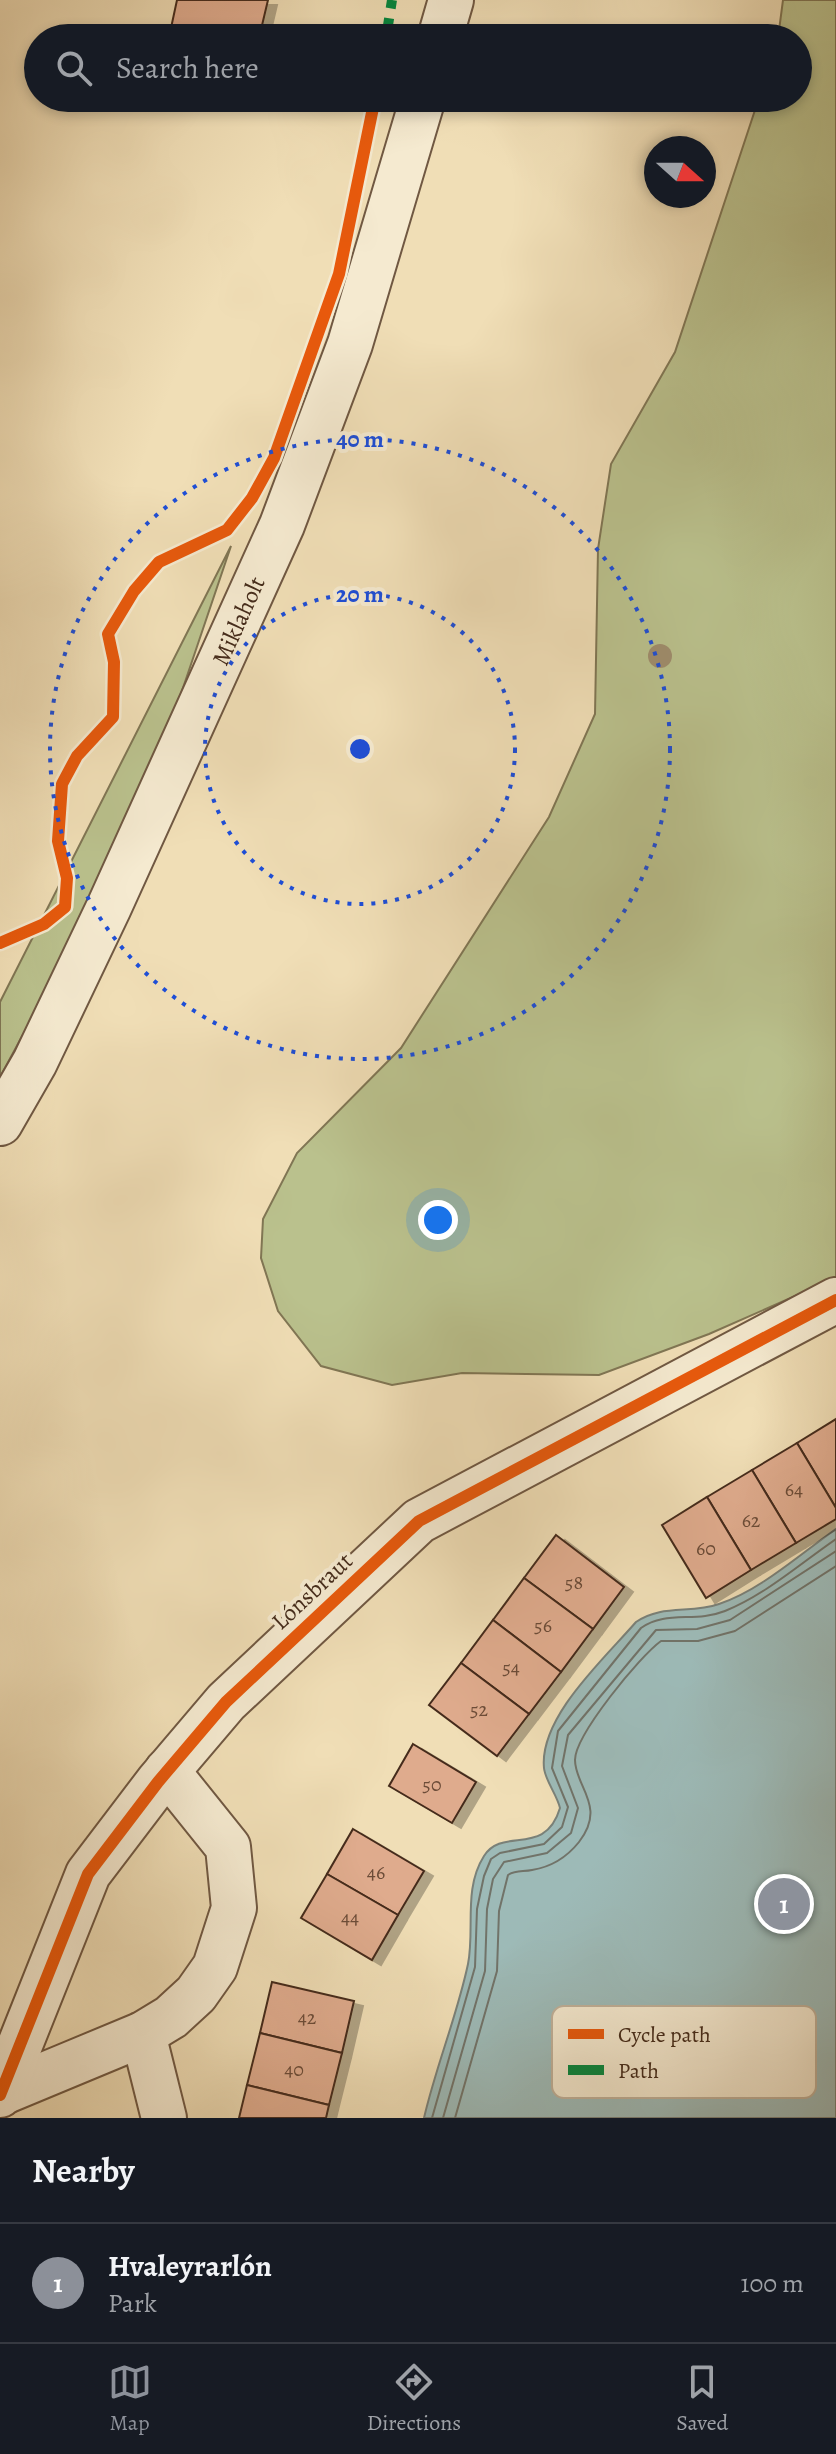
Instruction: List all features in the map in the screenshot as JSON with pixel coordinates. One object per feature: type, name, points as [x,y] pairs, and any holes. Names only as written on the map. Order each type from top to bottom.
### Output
[{"type":"street","points":[[444,24],[451,0]]},
{"type":"street","name":"Miklaholt","points":[[0,1123],[35,1062],[109,907],[282,525],[350,344],[419,112]]},
{"type":"street","name":"Lónsbraut","points":[[0,2094],[88,1874],[167,1771],[226,1702],[419,1521],[836,1300]]},
{"type":"street","points":[[0,2094],[143,2034],[171,2017],[196,1994],[215,1967],[234,1908],[228,1847],[167,1771]]},
{"type":"street","points":[[143,2034],[164,2118]]},
{"type":"green space","points":[[783,0],[836,0],[836,1278],[709,1334],[599,1375],[462,1373],[392,1385],[321,1366],[278,1311],[261,1258],[263,1219],[297,1153],[401,1048],[549,817],[595,714],[598,549],[611,464],[675,352],[754,112],[812,112],[812,24],[780,24]]},
{"type":"green space","points":[[231,546],[137,824],[0,1077],[0,1002]]},
{"type":"water","points":[[836,1529],[836,2118],[424,2118],[468,1964],[472,1895],[478,1869],[492,1847],[544,1832],[553,1823],[560,1808],[544,1768],[545,1749],[563,1709],[576,1689],[636,1622],[656,1613],[719,1604],[765,1581]]},
{"type":"building","points":[[177,0],[268,0],[262,24],[172,24]]},
{"type":"building","points":[[836,1419],[836,1508],[797,1443]]},
{"type":"building","points":[[797,1443],[836,1508],[836,1519],[796,1543],[752,1470]]},
{"type":"building","points":[[752,1470],[796,1543],[751,1570],[707,1497]]},
{"type":"building","points":[[707,1497],[751,1570],[706,1598],[662,1525]]},
{"type":"building","points":[[556,1535],[624,1587],[593,1629],[524,1578]]},
{"type":"building","points":[[524,1578],[593,1629],[561,1672],[493,1620]]},
{"type":"building","points":[[493,1620],[561,1672],[529,1714],[461,1663]]},
{"type":"building","points":[[461,1663],[529,1714],[497,1756],[429,1705]]},
{"type":"building","points":[[413,1744],[476,1782],[452,1823],[389,1786]]},
{"type":"building","points":[[353,1829],[424,1871],[398,1915],[327,1874]]},
{"type":"building","points":[[327,1874],[398,1915],[372,1960],[301,1918]]},
{"type":"building","points":[[272,1982],[354,2001],[342,2053],[260,2033]]},
{"type":"building","points":[[260,2033],[342,2053],[329,2105],[247,2085]]},
{"type":"building","points":[[247,2085],[329,2105],[326,2118],[239,2118]]},
{"type":"marked path","points":[[388,24],[392,0]]},
{"type":"cycle path","points":[[0,943],[44,924],[65,907],[67,878],[58,841],[62,784],[77,756],[113,717],[114,662],[108,634],[134,591],[159,562],[227,530],[252,498],[274,458],[339,274],[372,112]]},
{"type":"cycle path","points":[[0,2095],[88,1874],[158,1782],[226,1702],[419,1521],[836,1300]]},
{"type":"place","name":"Hvaleyrarlón","points":[[784,1904]]}]
